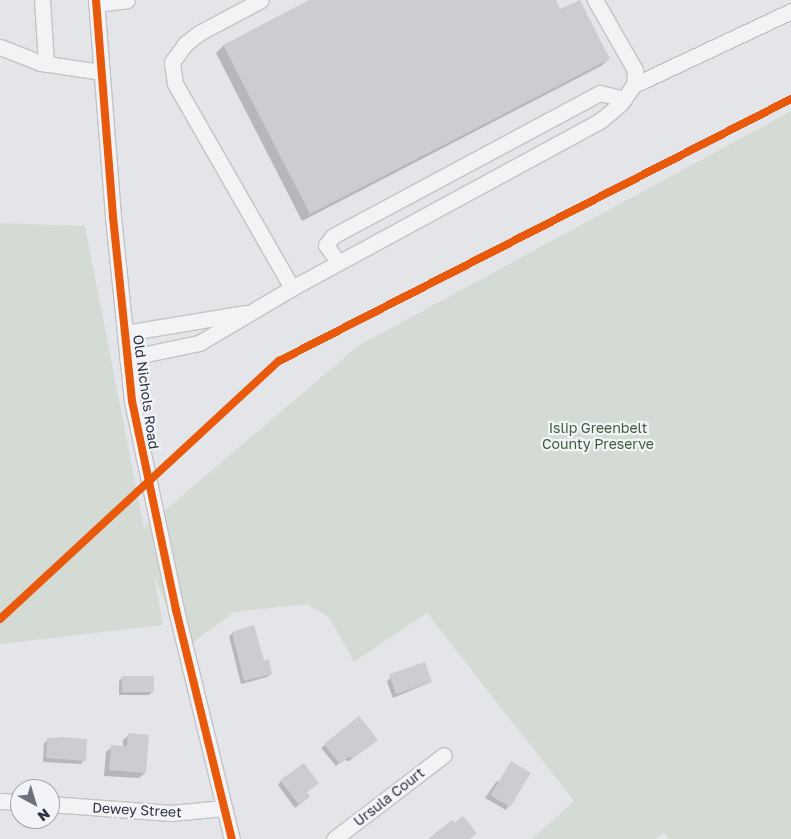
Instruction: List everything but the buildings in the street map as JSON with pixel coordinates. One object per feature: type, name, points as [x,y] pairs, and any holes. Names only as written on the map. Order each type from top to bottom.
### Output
[{"type":"street","points":[[42,0],[46,64]]},
{"type":"street","points":[[96,2],[127,0]]},
{"type":"street","points":[[261,0],[199,33],[185,44],[172,62],[175,84],[292,288]]},
{"type":"street","points":[[128,358],[199,343],[246,313],[601,120],[624,100],[634,85],[635,70],[595,0]]},
{"type":"street","name":"Old Nichols Road","points":[[96,2],[100,72],[125,333],[148,489],[232,839]]},
{"type":"street","points":[[634,85],[791,11]]},
{"type":"street","points":[[0,47],[46,64],[100,72]]},
{"type":"street","points":[[338,262],[326,245],[333,236],[600,93],[624,100]]},
{"type":"street","points":[[125,333],[246,313]]},
{"type":"street","name":"Ursula Court","points":[[334,839],[444,755]]},
{"type":"street","name":"Dewey Street","points":[[60,805],[171,813],[224,808]]},
{"type":"green space","name":"Islip Greenbelt County Preserve","points":[[791,111],[791,839],[669,839],[664,833],[655,839],[532,839],[574,801],[427,613],[354,662],[329,617],[308,604],[234,612],[179,653],[168,610],[154,575],[163,625],[0,644],[0,223],[85,226],[144,528],[358,346]]},
{"type":"cycle path","points":[[96,0],[113,217],[132,401],[176,610],[232,839]]},
{"type":"cycle path","points":[[0,619],[279,361],[791,99]]}]
